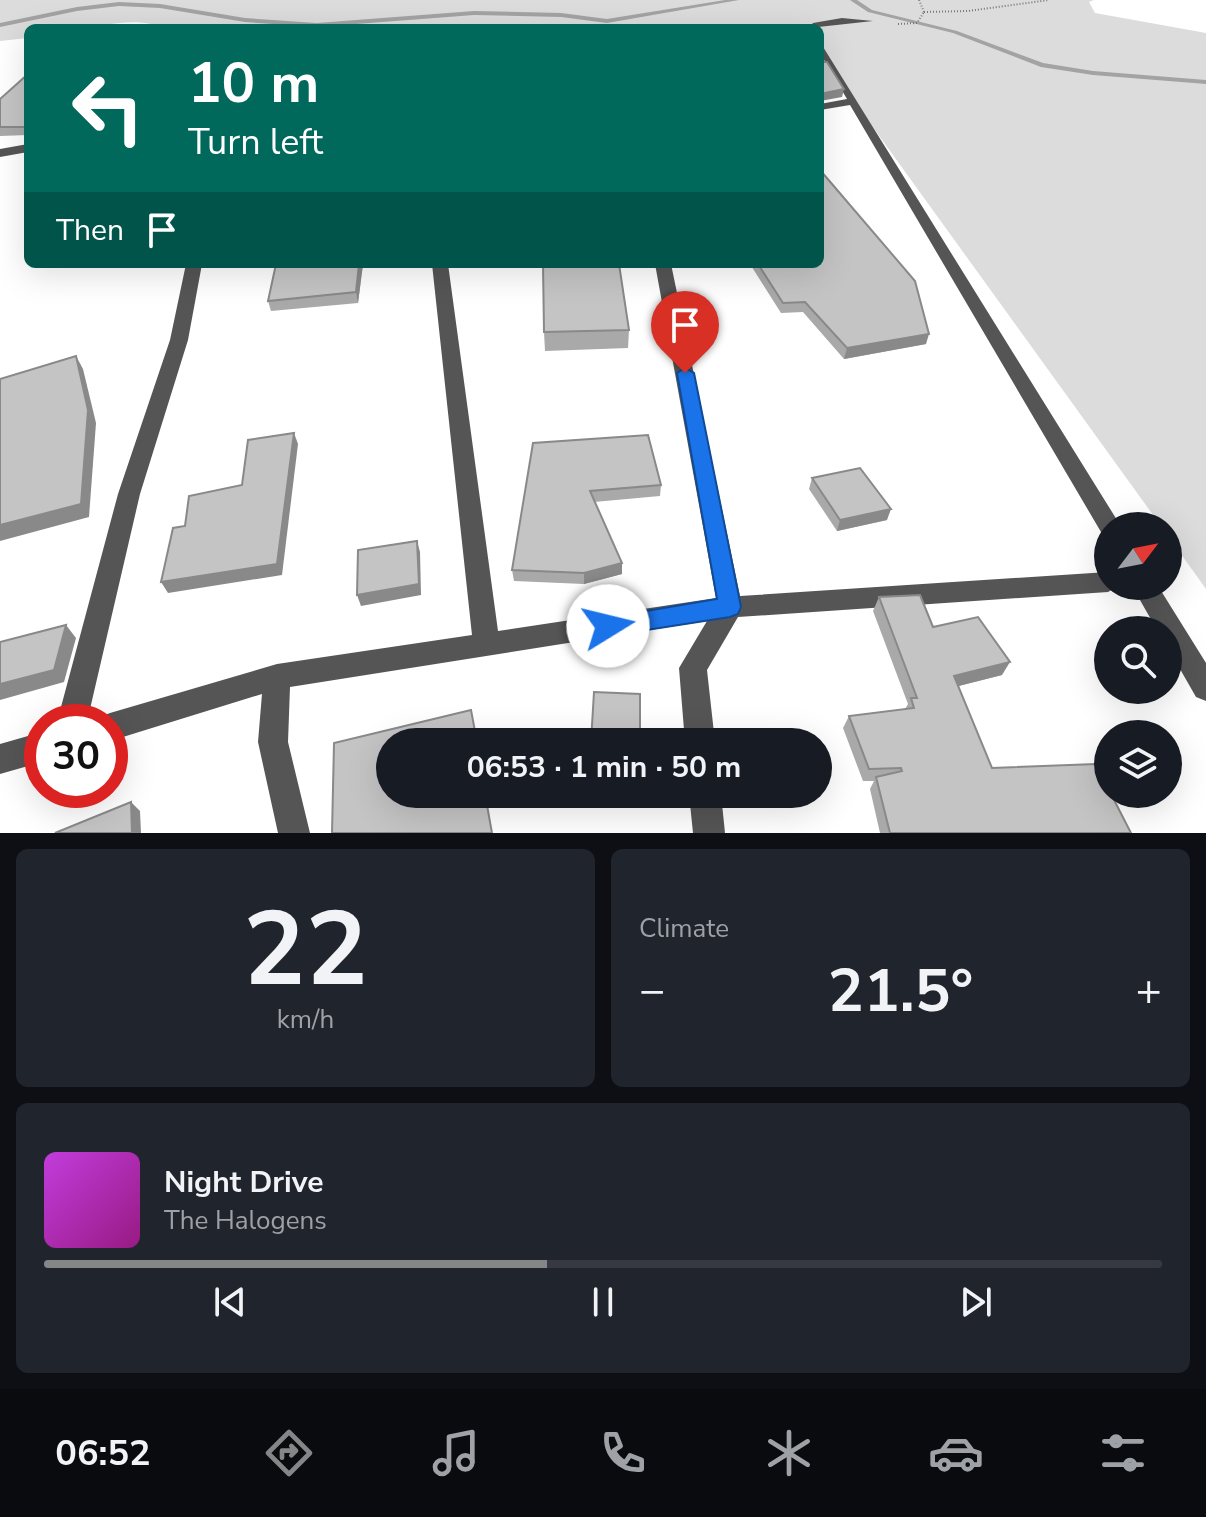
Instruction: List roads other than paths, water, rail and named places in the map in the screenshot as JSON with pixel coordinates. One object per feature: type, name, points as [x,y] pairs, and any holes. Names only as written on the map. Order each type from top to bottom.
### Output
[{"type":"street","points":[[821,24],[842,20],[869,21]]},
{"type":"street","points":[[824,52],[1101,512]]},
{"type":"street","points":[[824,106],[853,101]]},
{"type":"street","points":[[0,153],[24,149]]},
{"type":"street","points":[[76,704],[129,494],[179,340],[193,268]]},
{"type":"street","points":[[440,268],[486,645]]},
{"type":"street","points":[[664,268],[730,607],[693,668],[699,728]]},
{"type":"street","points":[[128,722],[277,677],[730,607],[1094,583]]},
{"type":"street","points":[[1153,600],[1206,688]]},
{"type":"street","points":[[277,677],[273,742],[294,833]]},
{"type":"street","points":[[0,759],[24,752]]},
{"type":"street","points":[[706,808],[709,833]]},
{"type":"waterway","points":[[330,24],[474,13],[561,15],[607,21],[736,0]]},
{"type":"waterway","points":[[853,0],[870,11],[955,32],[1041,65],[1093,73],[1206,82]]},
{"type":"waterway","points":[[0,25],[119,4],[160,6],[245,20],[303,24]]}]
